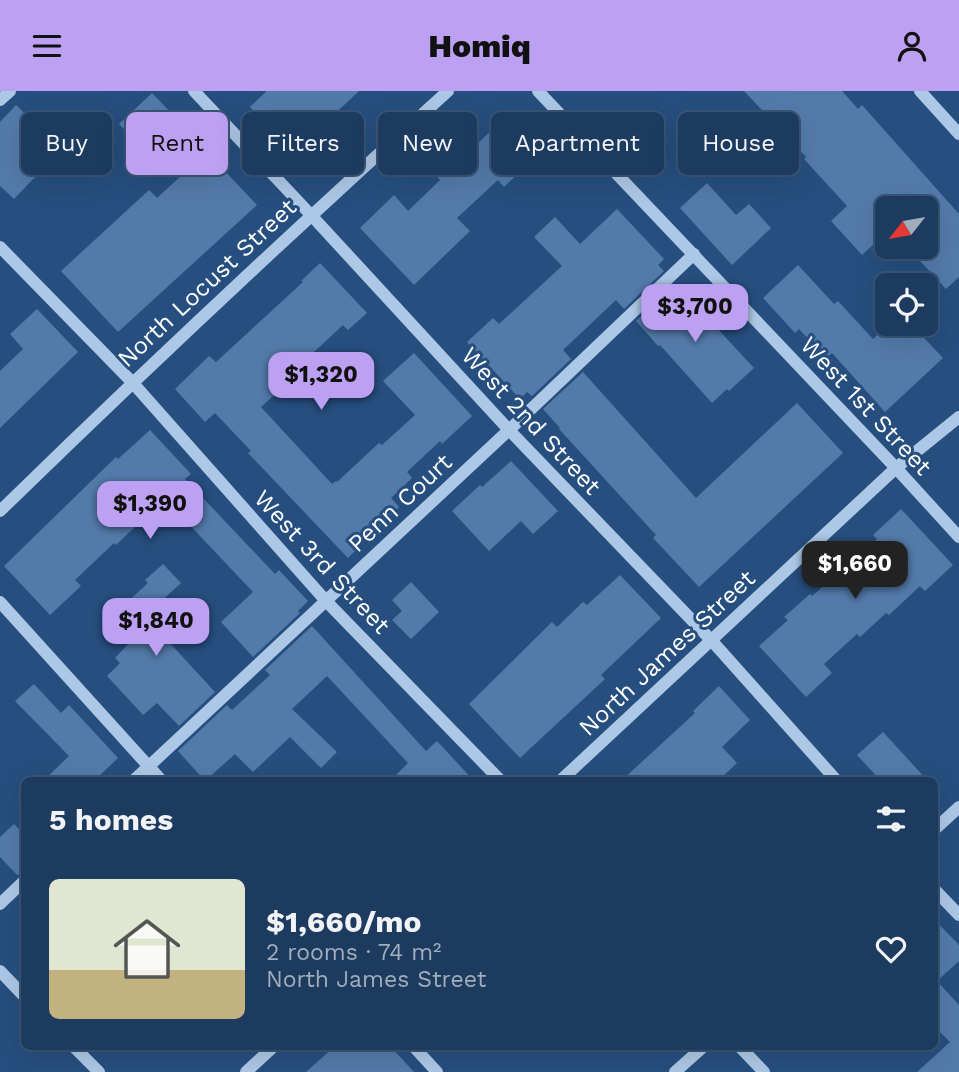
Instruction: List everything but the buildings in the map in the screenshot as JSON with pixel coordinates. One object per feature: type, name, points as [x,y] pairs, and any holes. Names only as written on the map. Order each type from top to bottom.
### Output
[{"type":"street","points":[[0,100],[10,91]]},
{"type":"street","name":"West 2nd Street","points":[[194,91],[509,430],[712,641],[833,777]]},
{"type":"street","name":"North Locust Street","points":[[0,511],[132,382],[447,91]]},
{"type":"street","name":"West 1st Street","points":[[538,91],[897,468],[959,537]]},
{"type":"street","points":[[920,91],[959,134]]},
{"type":"street","name":"West 3rd Street","points":[[0,247],[132,382],[326,601],[497,777]]},
{"type":"street","name":"Penn Court","points":[[137,777],[694,254]]},
{"type":"street","name":"North James Street","points":[[564,777],[897,468],[959,417]]},
{"type":"street","points":[[0,602],[158,777]]},
{"type":"street","points":[[938,826],[959,807]]},
{"type":"street","points":[[0,904],[21,884]]},
{"type":"street","points":[[938,893],[959,915]]},
{"type":"street","points":[[0,971],[21,993]]},
{"type":"street","points":[[77,1050],[99,1072]]},
{"type":"street","points":[[246,1072],[270,1050]]},
{"type":"street","points":[[417,1050],[437,1072]]},
{"type":"street","points":[[675,1072],[700,1050]]},
{"type":"street","points":[[743,1050],[764,1072]]}]
